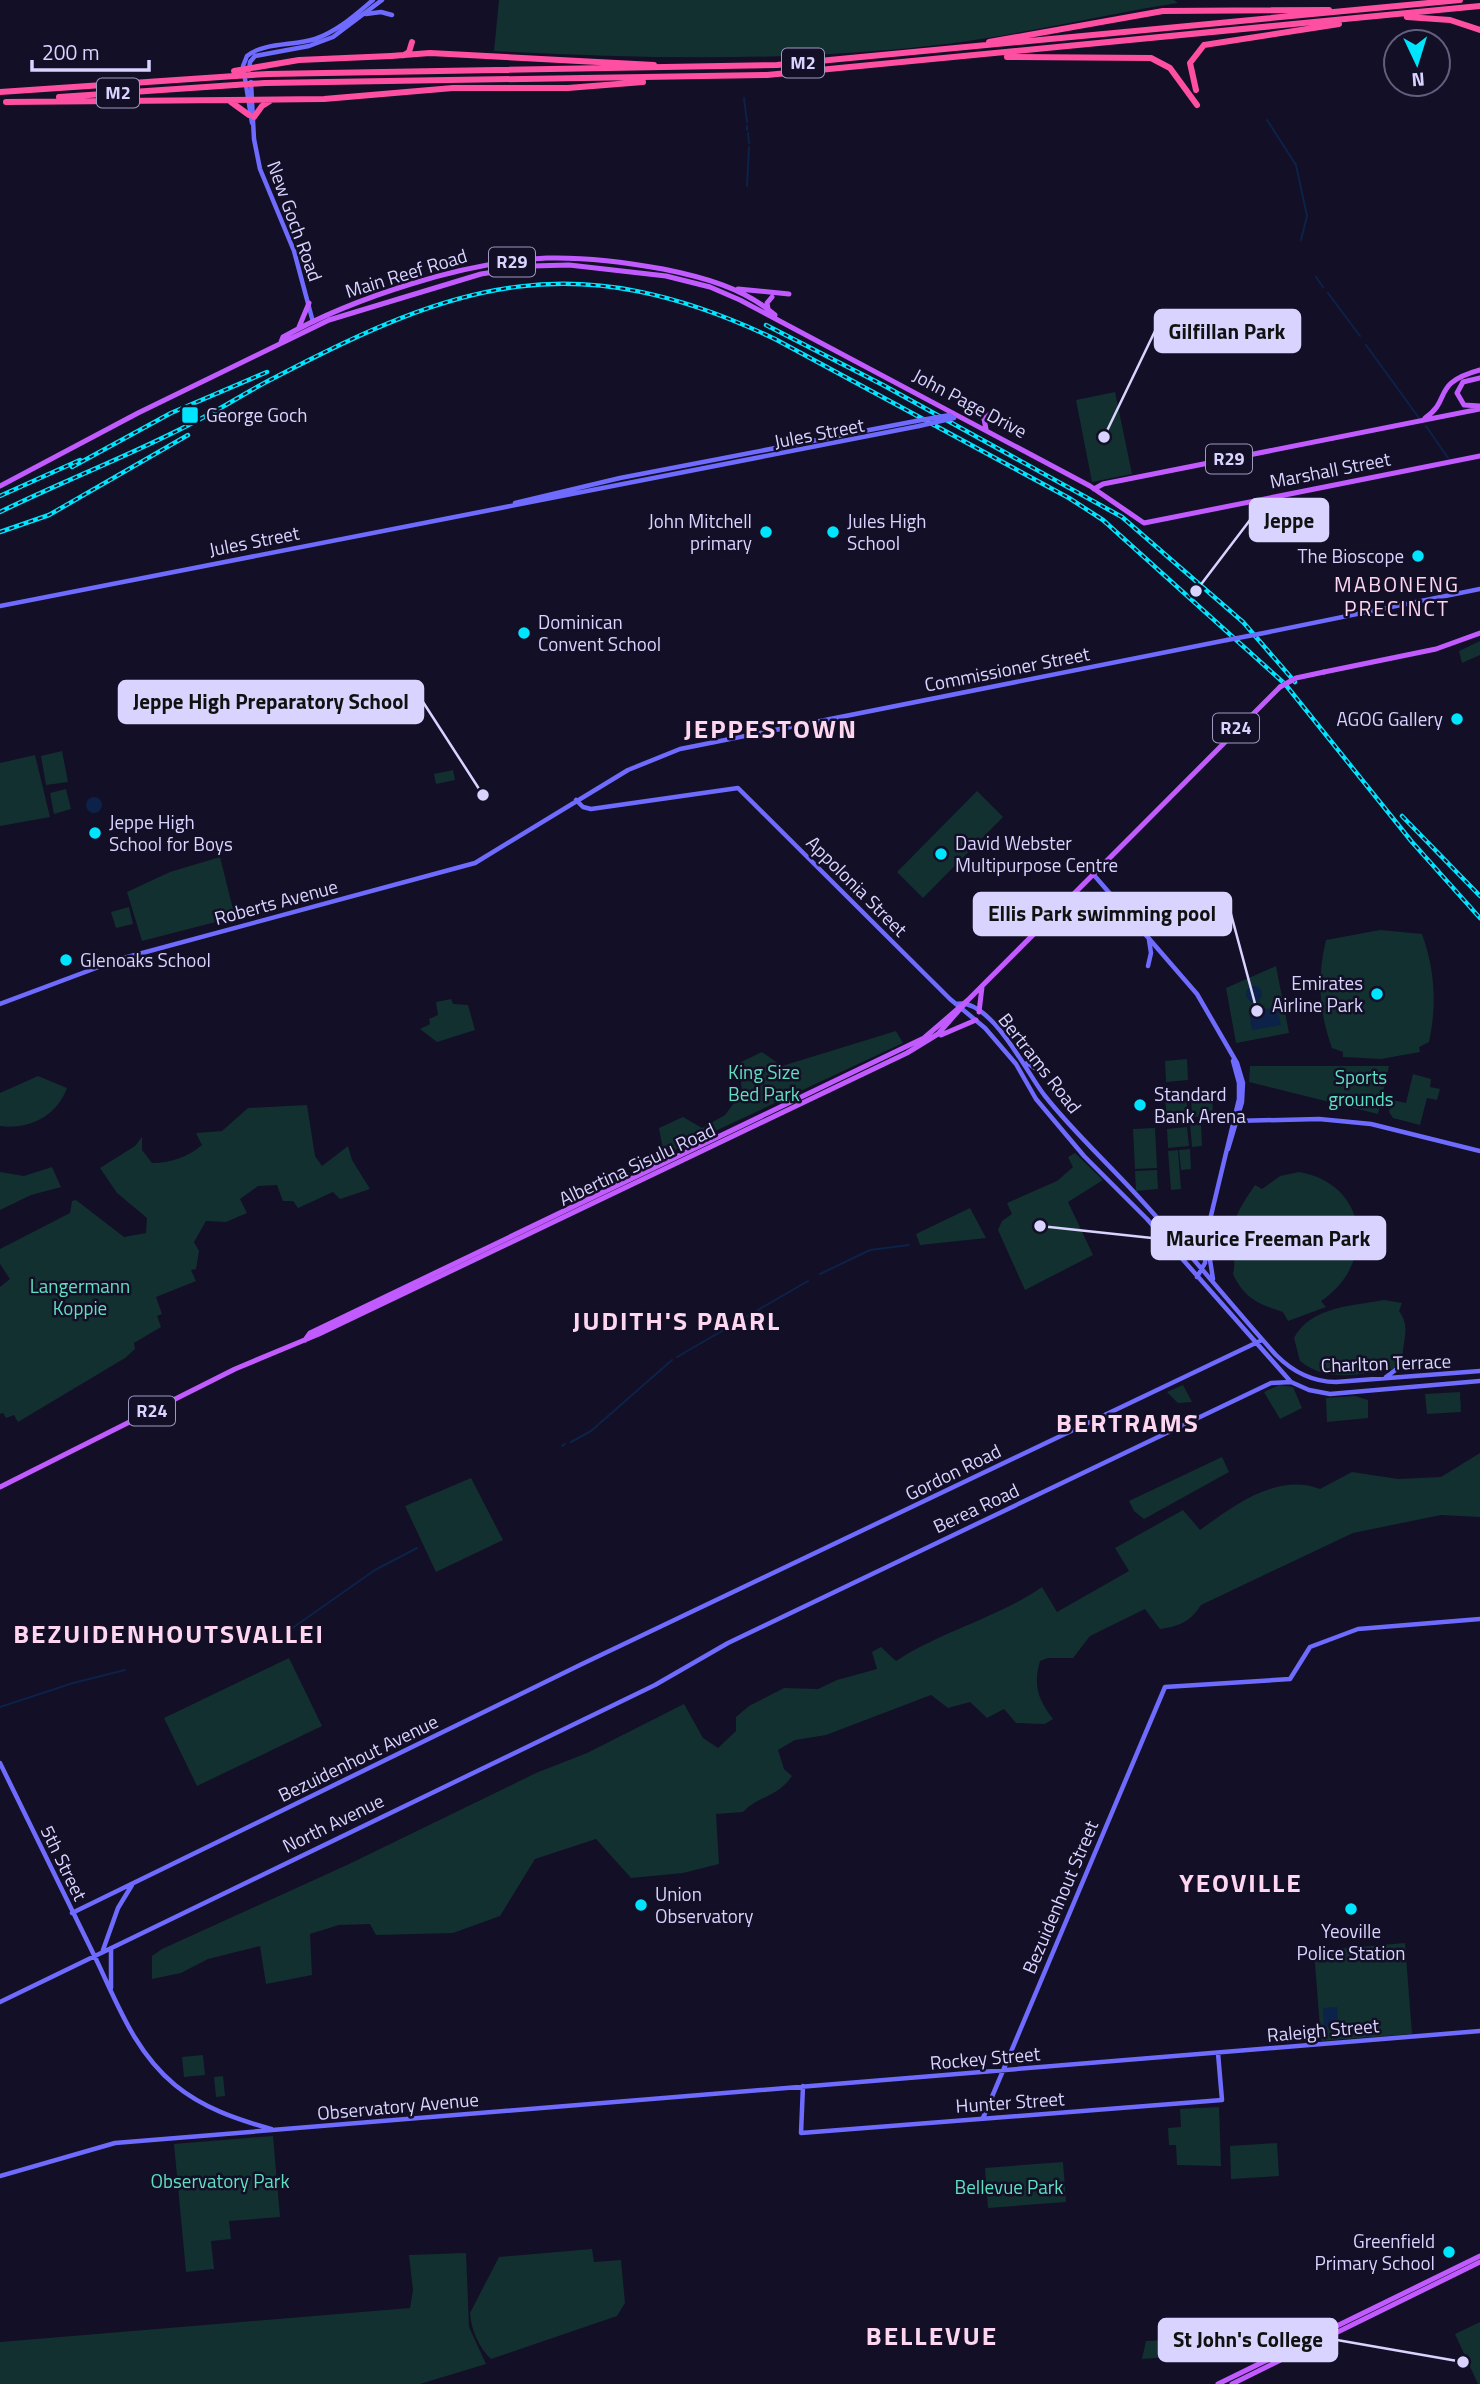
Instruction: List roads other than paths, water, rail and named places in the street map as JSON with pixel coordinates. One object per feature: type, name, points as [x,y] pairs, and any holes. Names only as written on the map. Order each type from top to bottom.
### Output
[{"type":"highway","points":[[1371,9],[1424,0]]},
{"type":"highway","name":"M2","points":[[3,102],[265,83],[767,75],[976,56],[1460,0]]},
{"type":"highway","name":"M2","points":[[0,92],[235,74],[715,68],[1373,18],[1478,6]]},
{"type":"highway","points":[[953,50],[1170,10],[1359,10]]},
{"type":"highway","points":[[1373,18],[1437,18],[1479,30]]},
{"type":"highway","points":[[1196,90],[1190,73],[1193,57],[1200,47],[1214,41],[1311,30],[1358,19]]},
{"type":"highway","points":[[402,56],[409,52],[412,42]]},
{"type":"highway","points":[[235,74],[299,61],[430,53],[715,68]]},
{"type":"highway","points":[[976,56],[1144,57],[1170,68],[1197,105]]},
{"type":"highway","points":[[3,102],[250,101],[363,97],[453,88],[600,86],[672,78]]},
{"type":"highway","points":[[230,101],[252,119],[261,106],[272,100]]},
{"type":"main road","points":[[363,12],[365,0]]},
{"type":"main road","points":[[363,12],[373,0]]},
{"type":"main road","points":[[363,12],[381,0]]},
{"type":"main road","points":[[363,12],[392,15]]},
{"type":"main road","name":"New Goch Road","points":[[313,324],[294,251],[260,169],[250,101],[249,66],[252,55],[325,41],[363,12]]},
{"type":"main road","name":"Main Reef Road","points":[[0,485],[281,342],[322,316],[457,273],[543,258],[648,267],[754,299]]},
{"type":"main road","name":"Main Reef Road","points":[[281,342],[297,330],[313,324],[457,280],[540,266],[601,267],[651,273],[727,290]]},
{"type":"main road","points":[[727,290],[789,293]]},
{"type":"main road","name":"John Page Drive","points":[[727,290],[1094,489],[1144,523]]},
{"type":"main road","points":[[768,309],[767,303],[772,297]]},
{"type":"main road","name":"John Page Drive","points":[[754,299],[777,317]]},
{"type":"main road","points":[[297,330],[309,305],[322,316]]},
{"type":"main road","points":[[1420,422],[1434,410],[1450,382],[1480,370]]},
{"type":"main road","points":[[1480,378],[1463,382],[1457,393],[1464,405],[1480,407]]},
{"type":"main road","name":"R29","points":[[1094,489],[1115,482],[1420,422],[1480,407]]},
{"type":"main road","points":[[986,430],[984,422],[990,414]]},
{"type":"main road","name":"Jules Street","points":[[514,504],[891,424],[917,423],[956,416]]},
{"type":"main road","name":"Jules Street","points":[[0,606],[514,504],[758,460],[892,432],[917,423]]},
{"type":"main road","points":[[891,424],[892,432]]},
{"type":"main road","points":[[801,442],[803,451]]},
{"type":"main road","points":[[756,451],[758,460]]},
{"type":"main road","name":"Marshall Street","points":[[1144,523],[1480,456]]},
{"type":"main road","points":[[1106,496],[1108,488],[1115,482]]},
{"type":"main road","name":"Commissioner Street","points":[[553,814],[635,766],[689,747],[1480,589]]},
{"type":"main road","name":"Albertina Sisulu Road","points":[[305,1339],[310,1333],[910,1046],[933,1030],[983,984],[1280,687],[1296,678],[1436,649],[1480,635]]},
{"type":"main road","name":"Appolonia Street","points":[[576,800],[583,807],[591,809],[738,788],[962,1004]]},
{"type":"main road","name":"Roberts Avenue","points":[[0,1004],[130,956],[475,863],[505,847],[553,814]]},
{"type":"main road","points":[[1093,874],[1201,1001],[1232,1058],[1242,1083],[1206,1242],[1203,1269],[1197,1277]]},
{"type":"main road","points":[[1147,936],[1152,953],[1148,966]]},
{"type":"main road","points":[[979,1012],[978,999],[983,984]]},
{"type":"main road","name":"Albertina Sisulu Road","points":[[0,1487],[235,1369],[305,1339],[926,1043],[962,1004]]},
{"type":"main road","name":"Bertrams Road","points":[[962,1004],[979,1012],[1024,1060],[1051,1103],[1203,1269],[1262,1340],[1295,1371]]},
{"type":"main road","name":"Bertrams Road","points":[[962,1004],[1016,1065],[1036,1099],[1084,1156],[1147,1219],[1291,1382]]},
{"type":"main road","points":[[926,1043],[976,1020]]},
{"type":"main road","points":[[1024,1060],[1036,1069],[1045,1068]]},
{"type":"main road","points":[[1235,1121],[1319,1119],[1371,1124],[1480,1151]]},
{"type":"main road","points":[[1206,1242],[1215,1284]]},
{"type":"main road","points":[[1192,1258],[1206,1252]]},
{"type":"main road","name":"Gordon Road","points":[[657,1629],[1262,1340]]},
{"type":"main road","points":[[1382,1379],[1405,1363]]},
{"type":"main road","name":"Charlton Terrace","points":[[1295,1371],[1330,1382],[1480,1371]]},
{"type":"main road","name":"Charlton Terrace","points":[[1291,1382],[1308,1390],[1330,1394],[1480,1381]]},
{"type":"main road","name":"Berea Road","points":[[678,1671],[728,1643],[1271,1383],[1291,1382]]},
{"type":"main road","name":"Bezuidenhout Street","points":[[983,2118],[1165,1687],[1290,1679],[1311,1647],[1358,1629],[1480,1619]]},
{"type":"main road","name":"Bezuidenhout Avenue","points":[[72,1913],[657,1629]]},
{"type":"main road","name":"North Avenue","points":[[0,2002],[678,1671]]},
{"type":"main road","name":"5th Street","points":[[0,1763],[115,2001]]},
{"type":"main road","points":[[100,1953],[122,1900],[134,1882]]},
{"type":"main road","points":[[108,1939],[118,1944]]},
{"type":"main road","points":[[111,1988],[109,1959],[112,1947]]},
{"type":"main road","name":"5th Street","points":[[103,1974],[115,2001]]},
{"type":"main road","points":[[115,2001],[141,2049],[164,2075],[196,2100],[237,2119],[276,2131]]},
{"type":"main road","name":"Raleigh Street","points":[[1169,2057],[1480,2031]]},
{"type":"main road","name":"Hunter Street","points":[[803,2086],[801,2133],[1222,2100],[1218,2053]]},
{"type":"main road","name":"Rockey Street","points":[[803,2086],[1169,2057]]},
{"type":"main road","name":"Observatory Avenue","points":[[0,2176],[108,2144],[803,2086]]},
{"type":"main road","points":[[233,2134],[237,2119]]},
{"type":"main road","points":[[1218,2384],[1480,2256]]},
{"type":"main road","points":[[1231,2384],[1480,2262]]},
{"type":"water","points":[[91,797],[97,797],[102,805],[100,811],[91,813],[86,808],[86,802]]},
{"type":"water","points":[[1254,986],[1262,994],[1254,1002],[1246,994]]},
{"type":"water","points":[[1277,1007],[1281,1025],[1252,1030],[1249,1012]]},
{"type":"water","points":[[1337,2007],[1338,2026],[1324,2027],[1323,2008]]},
{"type":"waterway","points":[[744,98],[747,122]]},
{"type":"waterway","points":[[1267,120],[1296,165],[1307,216],[1301,240]]},
{"type":"waterway","points":[[748,133],[749,143]]},
{"type":"waterway","points":[[747,186],[749,147]]},
{"type":"waterway","points":[[1316,277],[1323,287]]},
{"type":"waterway","points":[[1328,293],[1360,336]]},
{"type":"waterway","points":[[1366,345],[1419,418]]},
{"type":"waterway","points":[[1426,426],[1448,458]]},
{"type":"waterway","points":[[820,1274],[870,1250],[909,1245]]},
{"type":"waterway","points":[[677,1357],[808,1281]]},
{"type":"waterway","points":[[571,1442],[591,1431],[672,1360]]},
{"type":"waterway","points":[[291,1629],[375,1570],[417,1548]]},
{"type":"waterway","points":[[0,1707],[73,1683],[125,1670]]},
{"type":"railway","points":[[0,512],[177,431],[339,345],[401,318],[460,298],[518,287],[577,284],[638,291],[704,309],[775,339],[1069,498],[1103,520],[1285,684],[1412,842],[1480,918]]},
{"type":"railway","points":[[766,325],[883,385],[1122,517],[1243,622],[1295,682]]},
{"type":"railway","points":[[72,467],[171,413],[267,372]]},
{"type":"railway","points":[[0,532],[49,515],[188,435]]},
{"type":"railway","points":[[0,496],[80,460]]},
{"type":"railway","points":[[1402,816],[1480,896]]},
{"type":"place","name":"George Goch","points":[[190,415]]},
{"type":"place","name":"Gilfillan Park","points":[[1104,437]]},
{"type":"place","name":"John Mitchell primary","points":[[766,532]]},
{"type":"place","name":"Jules High School","points":[[833,532]]},
{"type":"place","name":"The Bioscope","points":[[1418,556]]},
{"type":"place","name":"Jeppe","points":[[1196,591]]},
{"type":"place","name":"Dominican Convent School","points":[[524,633]]},
{"type":"place","name":"AGOG Gallery","points":[[1457,719]]},
{"type":"place","name":"Jeppe High Preparatory School","points":[[483,795]]},
{"type":"place","name":"Jeppe High School for Boys","points":[[95,833]]},
{"type":"place","name":"David Webster Multipurpose Centre","points":[[941,854]]},
{"type":"place","name":"Glenoaks School","points":[[66,960]]},
{"type":"place","name":"Emirates Airline Park","points":[[1377,994]]},
{"type":"place","name":"Ellis Park swimming pool","points":[[1257,1011]]},
{"type":"place","name":"Standard Bank Arena","points":[[1140,1105]]},
{"type":"place","name":"Maurice Freeman Park","points":[[1040,1226]]},
{"type":"place","name":"Union Observatory","points":[[641,1905]]},
{"type":"place","name":"Yeoville Police Station","points":[[1351,1909]]},
{"type":"place","name":"Greenfield Primary School","points":[[1449,2252]]},
{"type":"place","name":"St John's College","points":[[1463,2362]]},
{"type":"district","name":"MABONENG PRECINCT","points":[[1397,597]]},
{"type":"district","name":"JEPPESTOWN","points":[[771,729]]},
{"type":"district","name":"JUDITH'S PAARL","points":[[677,1321]]},
{"type":"district","name":"BERTRAMS","points":[[1128,1423]]},
{"type":"district","name":"BEZUIDENHOUTSVALLEI","points":[[169,1634]]},
{"type":"district","name":"YEOVILLE","points":[[1241,1883]]},
{"type":"district","name":"BELLEVUE","points":[[932,2336]]},
{"type":"park label","name":"King Size Bed Park","points":[[764,1083]]},
{"type":"park label","name":"Sports grounds","points":[[1361,1088]]},
{"type":"park label","name":"Langermann Koppie","points":[[80,1297]]},
{"type":"park label","name":"Observatory Park","points":[[220,2181]]},
{"type":"park label","name":"Bellevue Park","points":[[1009,2187]]}]
